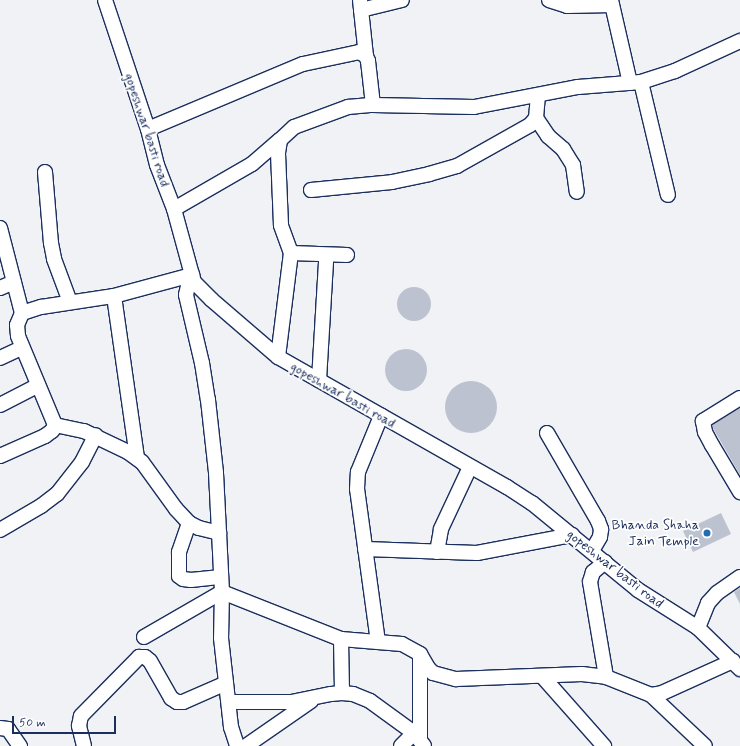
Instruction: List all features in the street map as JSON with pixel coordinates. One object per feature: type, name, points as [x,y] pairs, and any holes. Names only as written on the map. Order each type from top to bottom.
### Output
[{"type":"street","name":"gopeshwar basti road","points":[[105,0],[148,129],[157,165],[174,209],[193,279],[212,300],[278,357],[532,503],[638,590],[698,628],[737,665]]},
{"type":"street","points":[[373,105],[360,5],[402,0]]},
{"type":"street","points":[[549,0],[566,6],[611,3],[636,82],[668,195]]},
{"type":"street","points":[[174,209],[252,164],[294,127],[329,112],[348,107],[373,105],[474,108],[578,88],[636,82],[675,71],[740,41]]},
{"type":"street","points":[[148,129],[303,64],[359,52],[366,56]]},
{"type":"street","points":[[311,190],[392,182],[457,166],[530,125],[536,118],[538,95]]},
{"type":"street","points":[[536,118],[548,136],[563,149],[573,165],[577,192]]},
{"type":"street","points":[[278,357],[291,253],[281,225],[278,153],[280,140]]},
{"type":"street","points":[[45,172],[51,243],[54,259],[70,302]]},
{"type":"street","points":[[0,228],[22,314],[17,325],[21,348],[55,425],[52,431],[45,436],[0,456]]},
{"type":"street","points":[[291,253],[347,255]]},
{"type":"street","points":[[319,380],[326,261]]},
{"type":"street","points":[[22,314],[41,306],[114,296],[193,279]]},
{"type":"street","points":[[193,279],[188,286],[186,295],[202,363],[208,400],[216,473],[222,592],[221,638],[231,727],[237,746]]},
{"type":"street","points":[[0,288],[14,282]]},
{"type":"street","points":[[114,296],[137,458]]},
{"type":"street","points":[[0,358],[21,348]]},
{"type":"street","points":[[0,405],[37,386]]},
{"type":"street","points":[[740,398],[703,421],[705,432],[740,492]]},
{"type":"street","points":[[378,642],[358,506],[358,472],[381,416]]},
{"type":"street","points":[[55,425],[84,430],[137,458],[157,480],[176,509],[189,523],[199,528],[219,533]]},
{"type":"street","points":[[547,433],[598,521],[601,530],[600,537],[592,551]]},
{"type":"street","points":[[0,530],[41,506],[56,494],[82,462],[96,436]]},
{"type":"street","points":[[437,552],[441,529],[470,467]]},
{"type":"street","points":[[189,523],[179,552],[179,576],[183,579],[191,580],[221,577]]},
{"type":"street","points":[[364,549],[477,553],[572,535]]},
{"type":"street","points":[[605,562],[593,572],[590,582],[606,677]]},
{"type":"street","points":[[698,628],[708,603],[717,593],[740,577]]},
{"type":"street","points":[[144,637],[222,592]]},
{"type":"street","points":[[222,592],[341,639],[402,644],[420,654],[428,668],[434,673],[456,678],[582,674],[606,677],[651,695],[705,746]]},
{"type":"street","points":[[341,639],[342,692]]},
{"type":"street","points":[[419,739],[420,654]]},
{"type":"street","points":[[84,746],[79,726],[81,716],[139,657],[145,657],[150,662],[171,698],[177,702],[183,702],[226,683]]},
{"type":"street","points":[[651,695],[737,665]]},
{"type":"street","points":[[542,676],[604,746]]},
{"type":"street","points":[[229,702],[291,702],[342,692],[353,694],[370,701],[419,739]]},
{"type":"street","points":[[246,746],[318,696]]},
{"type":"street","points":[[0,728],[8,729],[20,746]]},
{"type":"street","points":[[401,746],[419,739]]},
{"type":"building","points":[[417,287],[426,292],[430,297],[430,311],[426,316],[421,320],[411,321],[407,320],[398,311],[397,301],[398,297],[407,288]]},
{"type":"building","points":[[402,349],[410,349],[418,352],[424,358],[427,370],[424,382],[418,388],[410,391],[402,391],[394,388],[388,382],[385,374],[385,366],[388,358],[394,352]]},
{"type":"building","points":[[466,381],[476,381],[485,385],[493,393],[497,402],[497,412],[493,421],[485,429],[476,433],[466,433],[457,429],[449,421],[445,412],[445,402],[449,393],[457,385]]},
{"type":"building","points":[[740,406],[740,475],[710,423]]},
{"type":"building","name":"Bhanda Shaha Jain Temple","points":[[721,513],[731,534],[693,552],[683,531]]},
{"type":"building","points":[[740,588],[740,604],[734,592]]},
{"type":"place","name":"Bhanda Shaha Jain Temple","points":[[707,533]]}]
